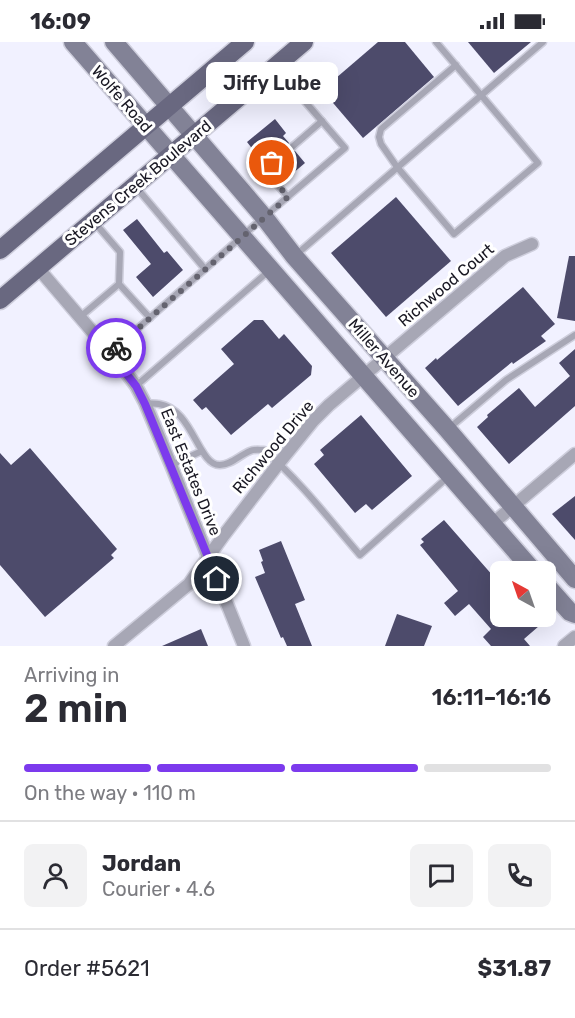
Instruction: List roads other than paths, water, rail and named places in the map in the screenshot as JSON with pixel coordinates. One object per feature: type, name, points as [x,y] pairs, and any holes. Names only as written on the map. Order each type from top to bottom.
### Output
[{"type":"main road","name":"Wolfe Road","points":[[73,42],[171,155]]},
{"type":"main road","name":"Wolfe Road","points":[[114,42],[194,135]]},
{"type":"main road","points":[[0,250],[245,42]]},
{"type":"main road","name":"Stevens Creek Boulevard","points":[[0,300],[304,42]]},
{"type":"main road","name":"Miller Avenue","points":[[194,135],[294,256],[385,357],[575,578]]},
{"type":"main road","name":"Miller Avenue","points":[[171,155],[524,561]]},
{"type":"main road","points":[[556,596],[570,612],[575,614]]},
{"type":"street","name":"Richwood Court","points":[[363,376],[505,256],[532,244]]},
{"type":"street","name":"East Estates Drive","points":[[38,268],[136,386],[171,465],[244,646]]},
{"type":"street","name":"Richwood Drive","points":[[114,646],[189,584],[224,535],[313,421],[363,376]]},
{"type":"street","points":[[492,524],[575,454]]},
{"type":"street","points":[[564,646],[575,637]]},
{"type":"lane","points":[[436,42],[456,65],[538,163],[454,234],[397,167],[381,144],[379,137],[381,129],[456,65]]},
{"type":"lane","points":[[294,256],[543,42]]},
{"type":"lane","points":[[110,353],[345,148],[275,67]]},
{"type":"lane","points":[[292,147],[322,121]]},
{"type":"lane","points":[[272,163],[266,171],[288,197]]},
{"type":"lane","points":[[136,186],[205,269]]},
{"type":"lane","points":[[94,221],[120,252],[119,284],[150,318]]},
{"type":"lane","points":[[136,386],[271,270]]},
{"type":"lane","points":[[80,317],[119,284]]},
{"type":"lane","points":[[447,429],[506,380],[575,335]]},
{"type":"lane","points":[[145,404],[160,404],[183,417],[202,452],[213,464],[221,466],[252,450],[264,450],[279,463],[360,555],[450,475]]},
{"type":"lane","points":[[171,465],[202,452]]},
{"type":"place","name":"Jiffy Lube","points":[[272,163]]}]
